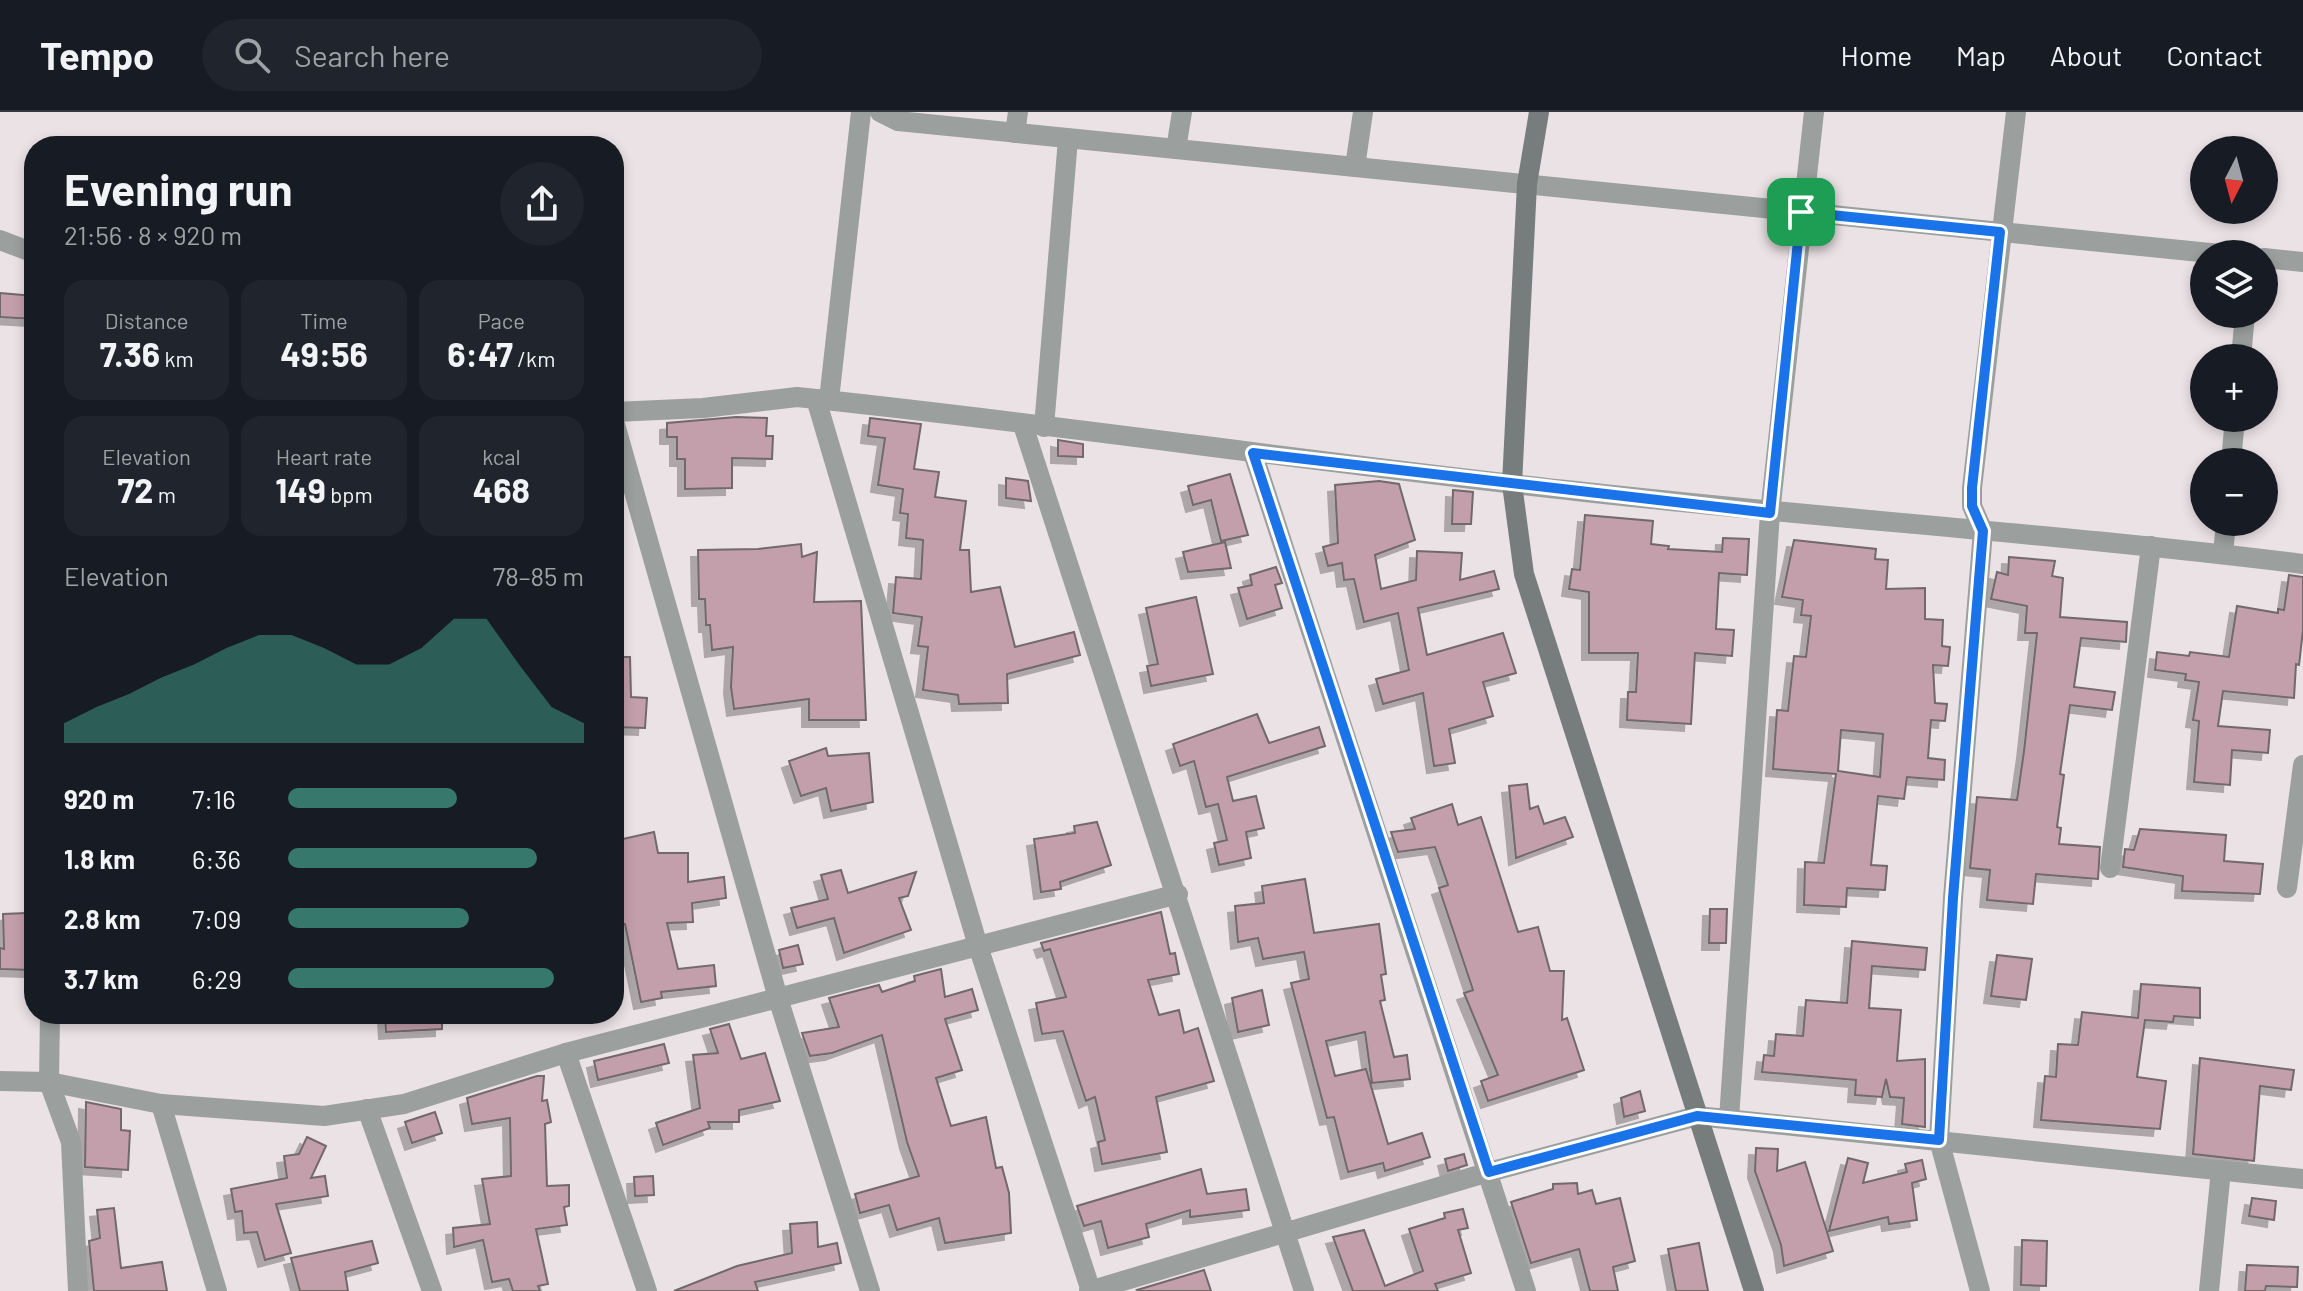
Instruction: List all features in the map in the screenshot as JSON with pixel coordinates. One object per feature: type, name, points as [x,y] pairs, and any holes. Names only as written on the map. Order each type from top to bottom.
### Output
[{"type":"street","points":[[861,112],[823,400],[978,946],[1091,1291],[1489,1172],[1697,1116],[2303,1179]]},
{"type":"street","points":[[880,112],[898,121],[1017,122],[1068,139],[2190,251]]},
{"type":"street","points":[[1176,149],[1182,112]]},
{"type":"street","points":[[1355,167],[1363,112]]},
{"type":"street","points":[[1539,112],[1527,184],[1512,484],[1524,574],[1754,1291]]},
{"type":"street","points":[[1729,1119],[1770,513],[1814,112]]},
{"type":"street","points":[[1980,1291],[1939,1140],[1953,898],[1983,531],[1972,506],[1972,488],[2016,112]]},
{"type":"street","points":[[1068,139],[1034,426],[1304,1291]]},
{"type":"street","points":[[0,240],[24,249]]},
{"type":"street","points":[[2278,259],[2303,262]]},
{"type":"street","points":[[624,412],[703,408],[797,397],[1770,513],[2151,546],[2303,564]]},
{"type":"street","points":[[1253,453],[1526,1291]]},
{"type":"street","points":[[624,456],[778,998],[870,1291]]},
{"type":"street","points":[[2223,554],[2225,536]]},
{"type":"street","points":[[2110,868],[2151,546]]},
{"type":"street","points":[[2287,888],[2303,765]]},
{"type":"street","points":[[0,1081],[49,1082],[161,1104],[324,1116],[404,1104],[566,1053],[1178,894]]},
{"type":"street","points":[[50,1024],[49,1082],[71,1142],[78,1291]]},
{"type":"street","points":[[566,1053],[647,1291]]},
{"type":"street","points":[[161,1104],[217,1291]]},
{"type":"street","points":[[367,1109],[432,1291]]},
{"type":"street","points":[[2209,1291],[2221,1170]]},
{"type":"building","points":[[0,293],[24,295],[24,318],[0,317]]},
{"type":"building","points":[[736,417],[767,418],[766,436],[773,436],[772,459],[732,458],[732,488],[685,489],[685,459],[677,459],[677,437],[667,437],[667,423]]},
{"type":"building","points":[[870,418],[921,424],[914,469],[939,472],[935,497],[966,501],[960,550],[969,550],[971,592],[1000,587],[1015,647],[1074,632],[1080,655],[1007,674],[1008,703],[959,704],[958,695],[923,690],[928,647],[918,646],[922,617],[893,613],[896,577],[921,579],[923,540],[906,538],[908,514],[900,513],[903,489],[878,485],[885,438],[868,436]]},
{"type":"building","points":[[1058,440],[1083,444],[1083,457],[1058,456]]},
{"type":"building","points":[[1230,474],[1248,535],[1221,541],[1211,500],[1193,505],[1188,486]]},
{"type":"building","points":[[1006,478],[1028,481],[1031,501],[1006,498]]},
{"type":"building","points":[[1379,481],[1399,484],[1415,540],[1375,555],[1381,589],[1416,580],[1417,551],[1462,553],[1460,580],[1494,571],[1499,589],[1418,608],[1427,655],[1503,633],[1516,673],[1483,682],[1493,716],[1449,729],[1455,763],[1434,766],[1423,693],[1383,704],[1376,679],[1409,670],[1398,613],[1364,622],[1354,579],[1344,580],[1342,563],[1328,566],[1323,547],[1338,543],[1335,485]]},
{"type":"building","points":[[1453,490],[1473,492],[1471,524],[1452,524]]},
{"type":"building","points":[[1585,515],[1653,521],[1651,544],[1669,546],[1668,549],[1722,552],[1723,538],[1749,539],[1747,575],[1719,573],[1716,629],[1734,630],[1732,656],[1695,653],[1691,724],[1627,720],[1628,692],[1636,692],[1638,653],[1589,653],[1589,592],[1569,589],[1572,569],[1580,570]]},
{"type":"building","points":[[1794,540],[1876,549],[1875,559],[1888,560],[1886,589],[1925,588],[1925,619],[1943,620],[1942,646],[1950,647],[1948,666],[1933,665],[1935,703],[1947,704],[1945,721],[1931,720],[1928,758],[1945,760],[1944,780],[1907,777],[1904,799],[1878,796],[1871,865],[1887,866],[1885,890],[1847,888],[1846,907],[1804,905],[1805,862],[1824,863],[1836,774],[1773,769],[1777,710],[1788,711],[1794,656],[1806,657],[1811,616],[1801,615],[1803,600],[1782,597]],"holes":[[[1841,730],[1883,734],[1880,777],[1838,771]]]},
{"type":"building","points":[[1225,542],[1231,568],[1188,572],[1183,552]]},
{"type":"building","points":[[801,544],[802,557],[817,552],[814,602],[861,601],[866,720],[809,720],[809,699],[734,709],[731,687],[733,647],[712,650],[710,625],[706,625],[705,599],[699,599],[698,550],[758,549]]},
{"type":"building","points":[[2009,557],[2055,561],[2052,576],[2063,578],[2060,617],[2127,622],[2126,642],[2081,638],[2074,687],[2115,692],[2112,710],[2070,705],[2060,774],[2064,775],[2057,827],[2061,828],[2059,844],[2100,847],[2098,879],[2036,874],[2033,904],[1987,900],[1990,870],[1970,868],[1977,797],[2017,800],[2024,751],[2037,633],[2025,633],[2027,606],[1991,599],[1997,572],[2008,575]]},
{"type":"building","points":[[1276,567],[1282,583],[1275,585],[1282,608],[1247,619],[1238,588],[1252,585],[1250,575]]},
{"type":"building","points":[[2289,575],[2303,577],[2303,630],[2299,665],[2296,664],[2294,698],[2223,691],[2218,726],[2270,730],[2268,753],[2232,750],[2230,785],[2194,782],[2199,721],[2193,720],[2199,682],[2185,680],[2186,674],[2155,670],[2157,652],[2229,657],[2237,606],[2278,613],[2278,609],[2284,610]]},
{"type":"building","points":[[1196,597],[1213,674],[1151,686],[1147,666],[1158,664],[1146,608]]},
{"type":"building","points":[[624,657],[630,657],[631,697],[647,698],[645,728],[624,727]]},
{"type":"building","points":[[1257,714],[1269,743],[1319,727],[1325,746],[1227,777],[1233,801],[1256,796],[1264,828],[1246,832],[1251,858],[1219,865],[1214,843],[1227,840],[1218,804],[1206,807],[1194,761],[1180,766],[1173,744]]},
{"type":"building","points":[[826,748],[828,756],[869,753],[873,802],[831,811],[826,788],[801,796],[789,761]]},
{"type":"building","points":[[1527,784],[1530,809],[1538,806],[1544,824],[1565,817],[1573,837],[1516,858],[1509,786]]},
{"type":"building","points":[[1452,804],[1458,825],[1481,817],[1518,932],[1538,927],[1550,971],[1564,971],[1562,1020],[1567,1018],[1584,1070],[1488,1101],[1481,1081],[1498,1075],[1464,993],[1473,990],[1439,888],[1448,885],[1435,847],[1398,852],[1391,832],[1415,829],[1411,818]]},
{"type":"building","points":[[1097,822],[1111,865],[1060,882],[1061,889],[1041,892],[1034,839],[1075,833],[1074,826]]},
{"type":"building","points":[[2140,829],[2226,835],[2224,861],[2263,864],[2260,894],[2182,891],[2183,876],[2123,867],[2125,849],[2134,850]]},
{"type":"building","points":[[654,832],[658,853],[688,853],[688,882],[724,877],[726,898],[692,903],[693,922],[667,923],[678,969],[714,965],[716,986],[661,992],[662,998],[641,1002],[624,924],[624,839]]},
{"type":"building","points":[[841,870],[848,893],[916,872],[908,896],[899,898],[911,930],[844,953],[834,918],[797,928],[791,908],[828,899],[821,875]]},
{"type":"building","points":[[1305,879],[1314,933],[1379,924],[1386,974],[1381,975],[1385,1000],[1380,1001],[1394,1057],[1407,1055],[1410,1079],[1372,1083],[1365,1032],[1326,1041],[1335,1076],[1366,1069],[1388,1144],[1422,1133],[1430,1157],[1385,1171],[1383,1163],[1348,1172],[1334,1117],[1327,1118],[1291,983],[1309,979],[1304,952],[1263,959],[1258,938],[1238,942],[1235,906],[1264,903],[1262,886]]},
{"type":"building","points":[[1710,909],[1727,909],[1726,943],[1709,943]]},
{"type":"building","points":[[1161,912],[1170,954],[1175,953],[1179,974],[1148,980],[1159,1015],[1179,1010],[1184,1033],[1198,1028],[1214,1081],[1156,1097],[1167,1152],[1102,1164],[1098,1142],[1105,1140],[1095,1097],[1086,1101],[1063,1031],[1042,1034],[1036,1003],[1066,997],[1050,949],[1044,951],[1041,943]]},
{"type":"building","points":[[24,913],[24,970],[0,969],[0,948],[4,949],[3,914]]},
{"type":"building","points":[[1852,941],[1927,948],[1925,970],[1872,966],[1869,1008],[1901,1010],[1897,1061],[1925,1059],[1925,1127],[1902,1124],[1904,1098],[1890,1097],[1886,1079],[1882,1097],[1855,1095],[1856,1080],[1762,1072],[1764,1055],[1774,1056],[1776,1034],[1803,1036],[1806,1000],[1847,1003]]},
{"type":"building","points":[[798,945],[803,964],[783,968],[779,950]]},
{"type":"building","points":[[1997,955],[2032,959],[2026,1000],[1991,996]]},
{"type":"building","points":[[941,969],[945,997],[972,989],[978,1010],[945,1019],[962,1070],[936,1078],[951,1126],[986,1117],[996,1168],[1002,1167],[1009,1193],[1011,1233],[945,1243],[939,1218],[897,1230],[889,1205],[860,1213],[855,1194],[919,1176],[907,1142],[882,1035],[832,1053],[810,1056],[802,1033],[839,1027],[829,998],[879,985],[882,992],[915,981],[914,976]]},
{"type":"building","points":[[2141,984],[2200,988],[2200,1018],[2174,1016],[2173,1022],[2145,1020],[2137,1077],[2166,1081],[2160,1129],[2041,1120],[2045,1076],[2056,1077],[2058,1044],[2078,1045],[2082,1012],[2138,1018]]},
{"type":"building","points":[[1262,990],[1269,1025],[1238,1032],[1232,998]]},
{"type":"building","points":[[386,1024],[442,1024],[442,1029],[386,1032]]},
{"type":"building","points":[[729,1024],[741,1059],[765,1053],[780,1101],[739,1110],[739,1122],[708,1122],[710,1128],[663,1145],[656,1123],[700,1108],[693,1055],[718,1053],[710,1029]]},
{"type":"building","points":[[664,1044],[669,1063],[598,1080],[594,1061]]},
{"type":"building","points":[[2200,1058],[2294,1070],[2291,1090],[2260,1086],[2254,1161],[2193,1154]]},
{"type":"building","points":[[544,1076],[542,1101],[547,1100],[551,1122],[545,1124],[547,1186],[569,1185],[569,1206],[564,1207],[567,1225],[536,1229],[548,1284],[538,1286],[540,1291],[513,1291],[509,1279],[492,1282],[483,1240],[454,1247],[453,1228],[490,1224],[482,1179],[511,1176],[510,1118],[472,1124],[467,1098]]},
{"type":"building","points":[[1640,1091],[1645,1111],[1624,1117],[1621,1098]]},
{"type":"building","points":[[86,1102],[121,1109],[121,1130],[130,1131],[128,1170],[85,1167]]},
{"type":"building","points":[[435,1112],[442,1133],[412,1143],[405,1122]]},
{"type":"building","points":[[307,1137],[326,1146],[311,1178],[325,1176],[328,1196],[276,1204],[291,1253],[265,1260],[257,1232],[244,1233],[242,1211],[235,1212],[231,1189],[287,1178],[284,1156],[299,1154]]},
{"type":"building","points":[[1756,1148],[1778,1149],[1777,1171],[1805,1162],[1833,1251],[1784,1266],[1781,1245],[1755,1171]]},
{"type":"building","points":[[1464,1154],[1467,1165],[1448,1171],[1445,1159]]},
{"type":"building","points":[[1848,1158],[1868,1163],[1863,1183],[1907,1172],[1905,1164],[1922,1160],[1926,1179],[1912,1183],[1917,1220],[1889,1224],[1888,1217],[1829,1231]]},
{"type":"building","points":[[1201,1169],[1207,1194],[1246,1189],[1249,1210],[1190,1217],[1190,1210],[1146,1224],[1149,1237],[1108,1248],[1101,1221],[1084,1226],[1077,1206]]},
{"type":"building","points":[[653,1176],[654,1195],[635,1196],[634,1177]]},
{"type":"building","points":[[1577,1183],[1578,1194],[1592,1190],[1596,1204],[1620,1198],[1635,1261],[1613,1267],[1618,1291],[1590,1291],[1579,1249],[1531,1263],[1511,1202],[1553,1189],[1553,1184]]},
{"type":"building","points":[[2252,1198],[2276,1201],[2274,1220],[2249,1216]]},
{"type":"building","points":[[114,1208],[121,1268],[162,1262],[167,1291],[94,1291],[89,1241],[100,1238],[97,1210]]},
{"type":"building","points":[[1463,1209],[1468,1228],[1458,1230],[1471,1273],[1435,1284],[1438,1291],[1353,1291],[1333,1237],[1364,1230],[1385,1286],[1423,1271],[1409,1229],[1445,1218],[1444,1213]]},
{"type":"building","points":[[817,1222],[818,1247],[837,1243],[841,1263],[755,1282],[758,1291],[674,1291],[737,1266],[792,1253],[790,1224]]},
{"type":"building","points":[[2022,1240],[2047,1241],[2046,1286],[2021,1285]]},
{"type":"building","points":[[372,1241],[378,1263],[345,1272],[348,1291],[300,1291],[291,1258]]},
{"type":"building","points":[[1699,1243],[1708,1291],[1676,1291],[1668,1249]]},
{"type":"building","points":[[2247,1265],[2298,1267],[2297,1287],[2266,1286],[2265,1291],[2245,1291]]},
{"type":"building","points":[[1204,1270],[1211,1291],[1137,1290]]},
{"type":"route","points":[[1801,212],[2000,232],[1972,488],[1972,506],[1983,531],[1953,898],[1939,1140],[1697,1116],[1489,1172],[1253,453],[1770,513],[1801,212]]}]
